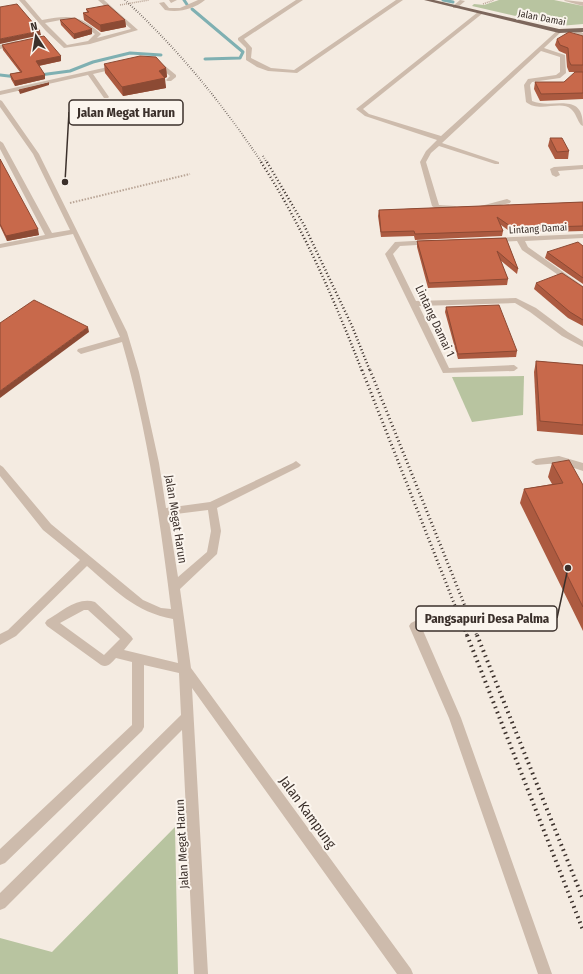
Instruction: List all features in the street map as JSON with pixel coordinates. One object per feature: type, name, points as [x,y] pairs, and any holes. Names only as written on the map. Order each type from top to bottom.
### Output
[{"type":"main road","name":"Jalan Damai","points":[[427,0],[559,31],[583,30]]},
{"type":"street","points":[[22,0],[53,36],[66,47],[135,30],[101,0]]},
{"type":"street","points":[[162,3],[167,9],[176,10],[186,8],[202,0]]},
{"type":"street","points":[[300,0],[240,39],[249,48],[248,59],[259,67],[280,72],[295,72],[400,0]]},
{"type":"street","points":[[567,0],[576,1],[583,4]]},
{"type":"street","points":[[455,7],[460,1]]},
{"type":"street","points":[[480,13],[359,109],[367,115],[497,163]]},
{"type":"street","points":[[41,22],[65,17],[82,20],[98,34],[90,42]]},
{"type":"street","points":[[507,201],[488,207],[444,208],[436,206],[423,162],[428,152],[439,141],[559,31]]},
{"type":"street","points":[[575,31],[583,36]]},
{"type":"street","points":[[45,37],[53,36]]},
{"type":"street","points":[[0,47],[23,42]]},
{"type":"street","points":[[540,49],[563,56],[562,75],[530,80],[527,85],[529,102],[533,105],[583,104]]},
{"type":"street","points":[[150,62],[159,63],[174,76],[170,80]]},
{"type":"street","points":[[0,93],[125,65]]},
{"type":"street","points":[[89,73],[106,97]]},
{"type":"street","name":"Jalan Megat Harun","points":[[0,102],[36,154],[62,205],[125,338],[135,372],[162,512],[185,669],[201,974]]},
{"type":"street","points":[[568,105],[574,107],[583,124]]},
{"type":"street","points":[[0,144],[50,236]]},
{"type":"street","points":[[556,174],[554,169],[583,167]]},
{"type":"street","points":[[0,246],[75,231]]},
{"type":"street","points":[[580,236],[581,247]]},
{"type":"street","name":"Lintang Damai","points":[[482,240],[580,236]]},
{"type":"street","points":[[520,239],[525,248],[583,290]]},
{"type":"street","name":"Lintang Damai 1","points":[[436,242],[398,244],[389,254],[415,304],[446,371],[514,368]]},
{"type":"street","points":[[415,304],[516,300],[527,305],[573,339],[583,344]]},
{"type":"street","points":[[81,351],[125,338]]},
{"type":"street","points":[[536,462],[559,459],[583,467]]},
{"type":"street","points":[[162,512],[212,506],[296,465]]},
{"type":"street","points":[[0,469],[47,527],[139,603],[160,612],[178,615]]},
{"type":"street","points":[[174,587],[212,554],[216,531],[212,506]]},
{"type":"street","points":[[0,640],[12,633],[87,560]]},
{"type":"street","points":[[82,605],[91,605],[127,639],[114,653],[106,662],[51,623],[82,605]]},
{"type":"street","points":[[415,626],[455,718],[544,974]]},
{"type":"street","points":[[114,653],[185,669]]},
{"type":"street","points":[[0,858],[138,727],[138,658]]},
{"type":"street","name":"Jalan Kampung","points":[[185,669],[406,974]]},
{"type":"street","points":[[0,903],[188,716]]},
{"type":"path","points":[[118,5],[149,0]]},
{"type":"path","points":[[62,205],[190,174]]},
{"type":"green space","points":[[499,0],[554,0],[583,6],[583,24],[559,26],[472,6],[474,4],[484,5]]},
{"type":"green space","points":[[524,376],[523,415],[472,422],[452,377]]},
{"type":"green space","points":[[175,827],[178,974],[0,974],[0,938],[52,952]]},
{"type":"building","points":[[17,4],[40,31],[0,39],[0,7]]},
{"type":"building","points":[[108,5],[125,20],[100,25],[83,13],[89,12],[86,9]]},
{"type":"building","points":[[75,18],[92,29],[74,34],[60,20]]},
{"type":"building","points":[[569,32],[583,36],[583,65],[571,65],[569,61],[568,48],[560,45],[557,39]]},
{"type":"building","points":[[44,36],[61,56],[36,61],[45,75],[14,81],[10,74],[22,72],[2,45]]},
{"type":"building","points":[[140,56],[156,57],[166,68],[159,71],[165,78],[122,87],[104,64]]},
{"type":"building","points":[[575,72],[583,72],[583,93],[541,94],[535,82],[564,82]]},
{"type":"building","points":[[49,83],[19,91],[19,90]]},
{"type":"building","points":[[550,138],[562,138],[569,151],[557,152]]},
{"type":"building","points":[[0,159],[38,229],[6,236],[0,224]]},
{"type":"building","points":[[583,202],[583,226],[513,228],[497,217],[503,231],[415,234],[414,231],[381,232],[379,210]]},
{"type":"building","points":[[506,238],[518,269],[497,251],[508,279],[429,283],[417,241]]},
{"type":"building","points":[[578,242],[583,246],[583,278],[547,252]]},
{"type":"building","points":[[562,273],[583,287],[583,320],[570,312],[536,283]]},
{"type":"building","points":[[34,300],[88,327],[0,391],[0,323]]},
{"type":"building","points":[[499,305],[517,351],[458,354],[446,307]]},
{"type":"building","points":[[536,361],[583,365],[583,425],[540,421]]},
{"type":"building","points":[[569,460],[583,485],[583,607],[524,489],[563,483],[552,463]]},
{"type":"waterway","points":[[184,0],[188,6]]},
{"type":"waterway","points":[[443,0],[453,2]]},
{"type":"waterway","points":[[192,9],[243,52],[240,58],[205,59]]},
{"type":"waterway","points":[[40,75],[70,71],[93,62],[130,53],[161,55]]},
{"type":"waterway","points":[[0,75],[17,77]]},
{"type":"railway","points":[[125,0],[163,38],[198,77],[231,119],[262,163]]},
{"type":"railway","points":[[263,156],[267,163]]},
{"type":"railway","points":[[261,162],[291,212],[317,264],[362,371]]},
{"type":"railway","points":[[267,162],[304,225],[352,326],[370,371]]},
{"type":"railway","points":[[362,370],[467,636]]},
{"type":"railway","points":[[370,370],[477,636]]},
{"type":"railway","points":[[467,635],[583,930]]},
{"type":"railway","points":[[477,635],[583,899]]},
{"type":"place","name":"Jalan Megat Harun","points":[[65,182]]},
{"type":"place","name":"Pangsapuri Desa Palma","points":[[568,568]]}]
